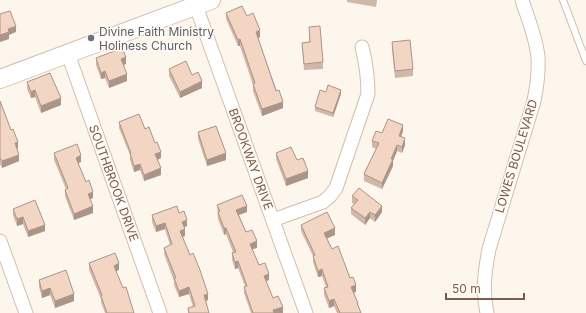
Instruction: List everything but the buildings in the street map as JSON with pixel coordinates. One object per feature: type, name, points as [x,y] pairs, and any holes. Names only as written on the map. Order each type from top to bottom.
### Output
[{"type":"street","name":"LOWES BOULEVARD","points":[[487,313],[484,284],[489,249],[537,87],[538,57],[532,27],[522,0]]},
{"type":"street","points":[[0,79],[203,3]]},
{"type":"street","name":"BROOKWAY DRIVE","points":[[203,3],[273,220],[306,313]]},
{"type":"street","points":[[273,220],[323,202],[336,188],[368,94],[366,65],[362,47]]},
{"type":"street","name":"SOUTHBROOK DRIVE","points":[[68,54],[160,313]]},
{"type":"street","points":[[0,241],[26,313]]},
{"type":"lane","points":[[563,0],[586,61]]},
{"type":"place","name":"Divine Faith Ministry Holiness Church","points":[[91,38]]}]
